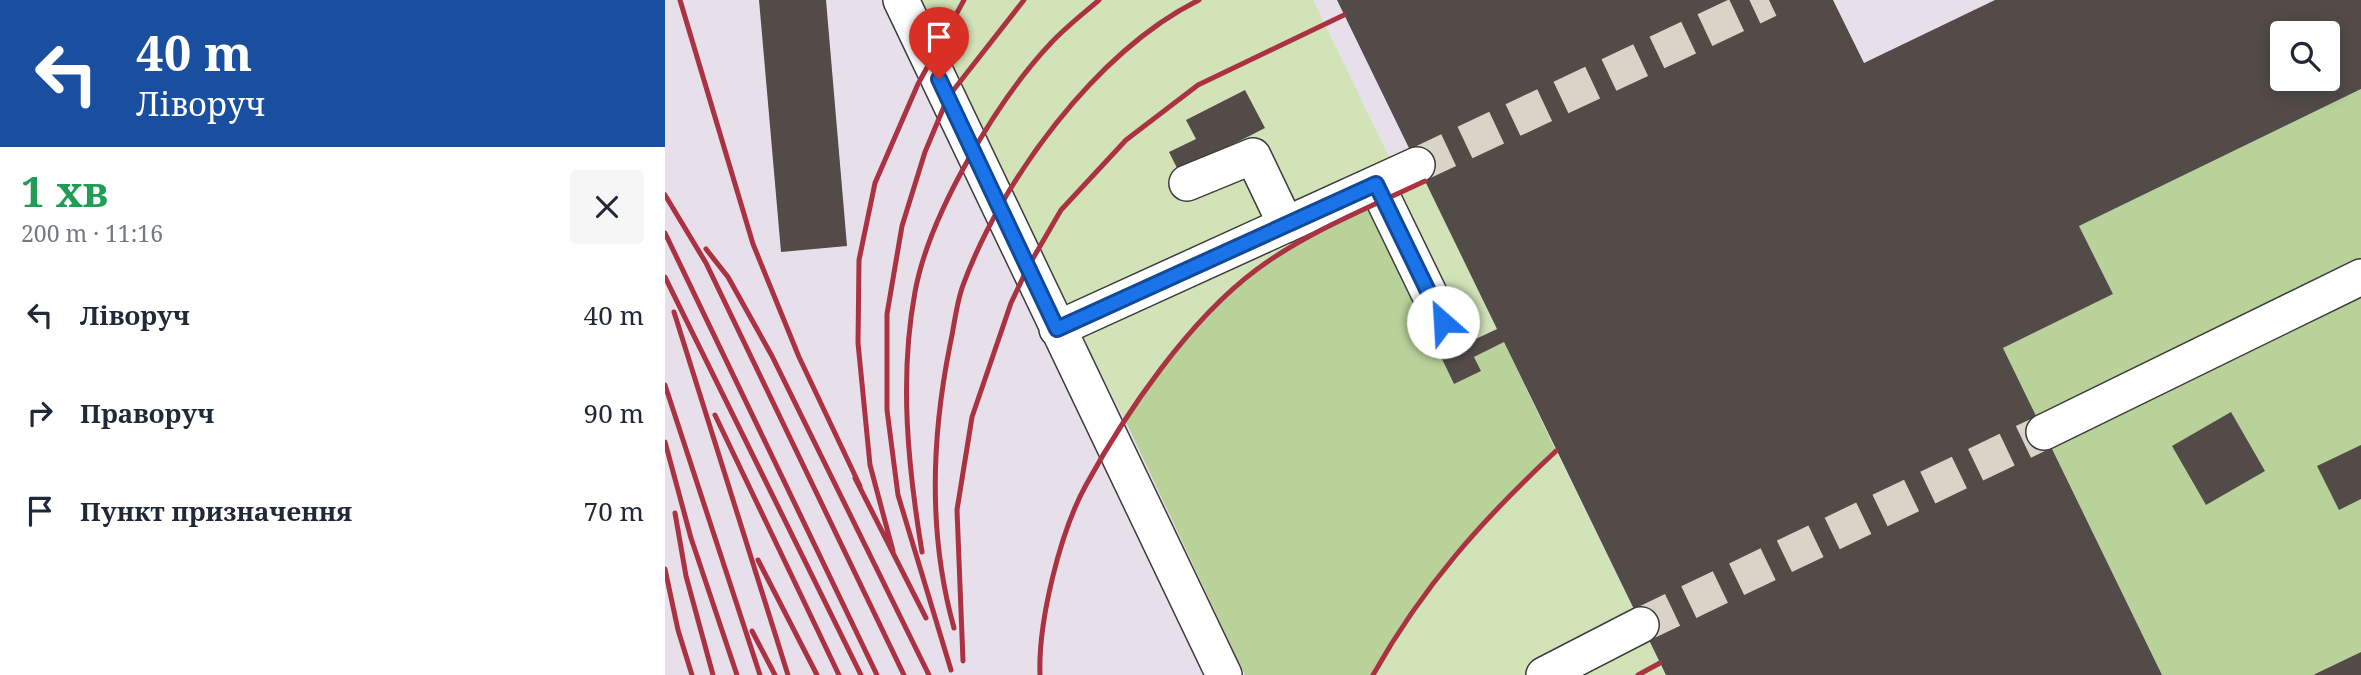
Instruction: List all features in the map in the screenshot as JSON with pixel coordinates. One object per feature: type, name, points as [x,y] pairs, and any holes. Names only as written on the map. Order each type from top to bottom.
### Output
[{"type":"lane","points":[[901,0],[1224,675]]},
{"type":"lane","points":[[1187,183],[1253,156],[1286,225]]},
{"type":"lane","points":[[1057,329],[1417,165]]},
{"type":"lane","points":[[1376,184],[1443,322]]},
{"type":"lane","points":[[2044,432],[2361,277]]},
{"type":"lane","points":[[1544,675],[1641,625]]},
{"type":"shaded area","points":[[665,0],[2361,0],[2361,675],[665,675]]},
{"type":"green space","points":[[921,0],[1313,0],[1405,190],[1425,181],[1497,329],[1465,344],[1384,201],[1280,255],[1231,290],[1190,330],[1126,422],[1074,321]]},
{"type":"green space","points":[[2361,89],[2361,652],[2313,675],[2162,675],[2003,348],[2113,294],[2079,226]]},
{"type":"green space","points":[[1384,201],[1444,330],[1431,336],[1454,384],[1480,371],[1474,357],[1504,342],[1556,451],[1503,503],[1455,556],[1412,612],[1373,675],[1245,675],[1126,422],[1190,330],[1231,290],[1280,255],[1333,225]]},
{"type":"green space","points":[[1556,451],[1666,675],[1373,675],[1412,612],[1455,556],[1503,503]]},
{"type":"building","points":[[759,0],[826,0],[847,246],[781,252]]},
{"type":"building","points":[[1337,0],[1833,0],[1864,63],[1995,0],[2361,0],[2361,89],[2079,226],[2113,294],[2003,348],[2162,675],[1666,675],[1504,342],[1474,357],[1481,371],[1454,384],[1431,336],[1455,324],[1465,344],[1497,329]]},
{"type":"building","points":[[1245,90],[1265,128],[1179,172],[1169,152],[1196,139],[1186,120]]},
{"type":"building","points":[[2231,412],[2265,471],[2206,505],[2172,446]]},
{"type":"building","points":[[2361,445],[2361,499],[2339,510],[2317,466]]},
{"type":"building","points":[[2361,652],[2361,675],[2313,675]]},
{"type":"tunnel","points":[[1417,165],[1769,0]]},
{"type":"tunnel","points":[[1641,625],[2044,432]]},
{"type":"railway","points":[[680,0],[753,244],[799,357],[860,486]]},
{"type":"railway","points":[[893,551],[870,465],[858,343],[859,260],[875,183],[918,84],[964,0]]},
{"type":"railway","points":[[951,670],[898,495],[887,410],[887,314],[902,226],[925,152],[948,97],[1024,0]]},
{"type":"railway","points":[[922,552],[909,455],[906,390],[910,324],[923,262],[950,194],[1009,95],[1051,43],[1099,0]]},
{"type":"railway","points":[[954,628],[940,558],[935,487],[939,416],[962,288],[1001,205],[1056,123],[1124,52],[1161,23],[1199,0]]},
{"type":"railway","points":[[963,661],[957,510],[972,417],[1011,303],[1061,210],[1126,140],[1198,85],[1344,15]]},
{"type":"railway","points":[[1040,675],[1047,604],[1059,552],[1076,504],[1120,428],[1161,369],[1207,314],[1256,270],[1317,232],[1425,181]]},
{"type":"railway","points":[[665,195],[706,263],[904,675]]},
{"type":"railway","points":[[665,233],[877,675]]},
{"type":"railway","points":[[706,249],[728,277],[772,356],[929,675]]},
{"type":"railway","points":[[665,277],[861,675]]},
{"type":"railway","points":[[674,312],[788,675]]},
{"type":"railway","points":[[665,385],[760,675]]},
{"type":"railway","points":[[715,415],[839,675]]},
{"type":"railway","points":[[665,442],[691,538],[737,675]]},
{"type":"railway","points":[[1373,675],[1412,612],[1455,556],[1503,503],[1556,451]]},
{"type":"railway","points":[[855,478],[926,618]]},
{"type":"railway","points":[[675,513],[686,576],[713,675]]},
{"type":"railway","points":[[758,560],[817,675]]},
{"type":"railway","points":[[665,569],[678,630],[692,675]]},
{"type":"railway","points":[[752,631],[775,675]]},
{"type":"railway","points":[[1638,675],[1660,663]]},
{"type":"route","points":[[939,79],[1057,329],[1376,184],[1443,322]]}]
